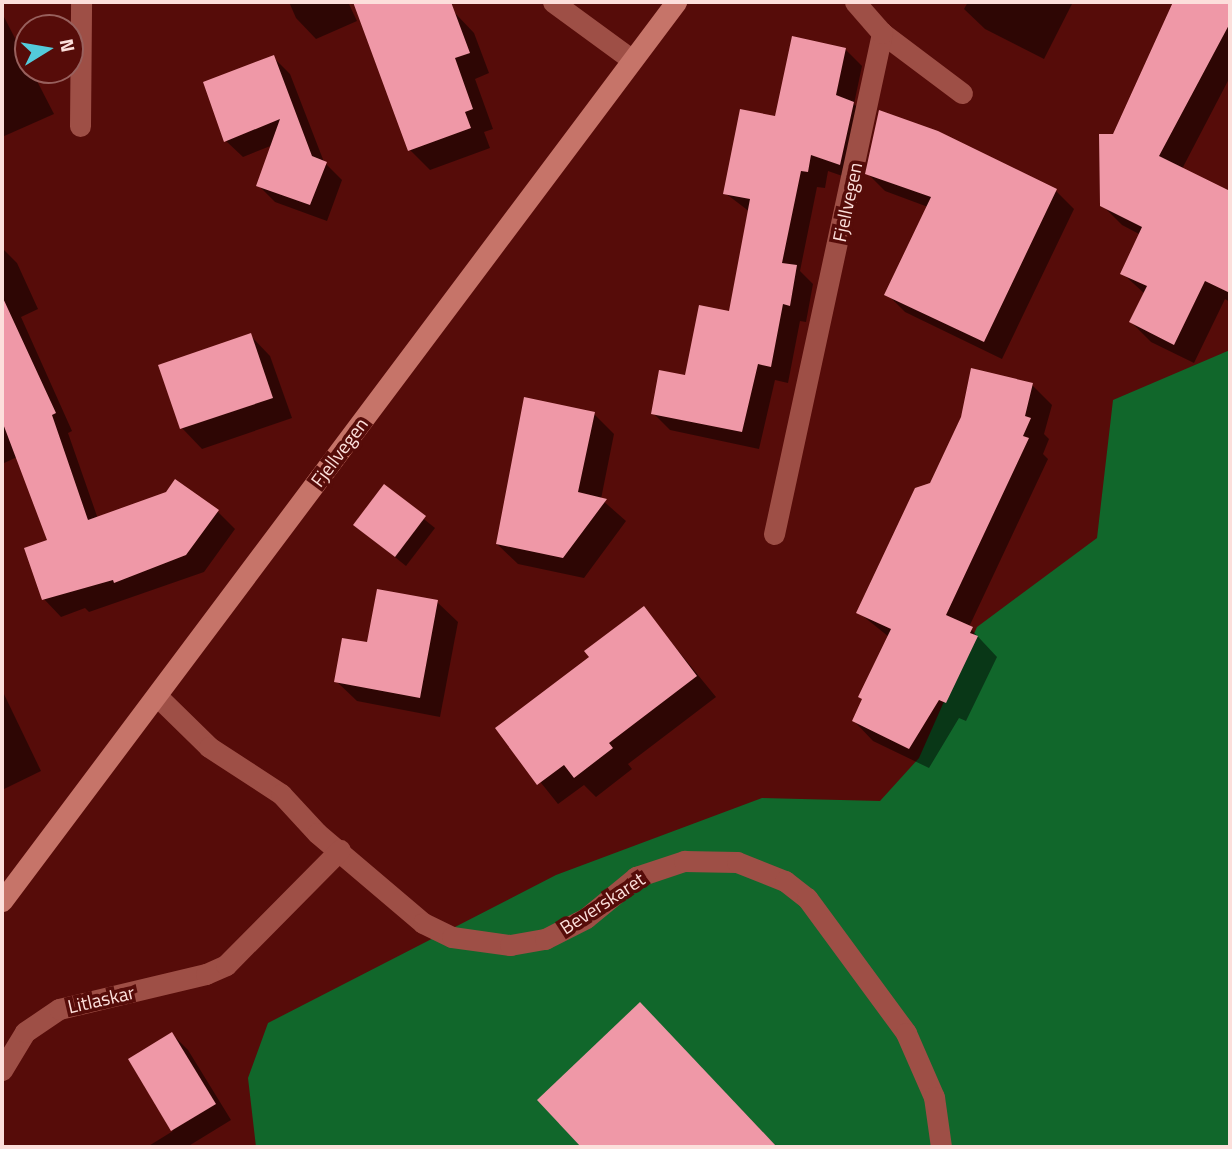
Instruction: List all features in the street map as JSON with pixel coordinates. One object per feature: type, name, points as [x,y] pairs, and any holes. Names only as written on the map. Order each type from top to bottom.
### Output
[{"type":"main road","name":"Fjellvegen","points":[[2,901],[676,2]]},
{"type":"street","points":[[80,126],[81,2]]},
{"type":"street","points":[[553,2],[631,59]]},
{"type":"street","points":[[855,2],[882,33],[962,93]]},
{"type":"street","name":"Fjellvegen","points":[[774,534],[882,33]]},
{"type":"street","name":"Beverskaret","points":[[158,696],[209,747],[281,794],[423,923],[452,937],[484,944],[545,939],[586,918],[636,877],[684,861],[737,862],[785,881],[807,898],[906,1033],[934,1097],[941,1147]]},
{"type":"street","name":"Litlaskar","points":[[2,1070],[25,1032],[59,1009],[206,974],[226,965],[340,850]]},
{"type":"green space","points":[[1230,350],[1230,1147],[256,1147],[248,1078],[268,1023],[556,875],[762,798],[880,801],[919,758],[977,627],[1097,538],[1113,400]]},
{"type":"building","points":[[353,2],[451,2],[470,53],[455,58],[473,109],[465,112],[471,128],[408,151]]},
{"type":"building","points":[[1173,2],[1230,2],[1230,23],[1159,156],[1230,191],[1230,293],[1205,281],[1174,345],[1129,322],[1147,286],[1120,274],[1142,227],[1100,206],[1099,134],[1113,134]]},
{"type":"building","points":[[792,36],[846,48],[836,95],[854,102],[840,165],[811,155],[808,172],[801,171],[782,263],[797,265],[790,306],[783,304],[771,367],[758,364],[742,432],[651,414],[659,370],[685,375],[699,305],[729,311],[750,199],[723,194],[740,109],[775,116]]},
{"type":"building","points":[[274,55],[312,156],[327,162],[310,205],[256,186],[280,119],[224,142],[203,82]]},
{"type":"building","points":[[879,110],[938,131],[1057,189],[984,342],[884,295],[931,197],[865,174]]},
{"type":"building","points":[[2,296],[56,413],[52,415],[88,520],[166,492],[175,479],[219,510],[186,555],[114,583],[113,580],[42,600],[24,548],[47,540],[2,421]]},
{"type":"building","points":[[251,333],[273,398],[180,429],[158,365]]},
{"type":"building","points":[[971,368],[1033,383],[1025,416],[1031,418],[1023,436],[1029,438],[946,615],[973,627],[970,633],[978,636],[946,703],[939,700],[909,749],[852,721],[862,699],[858,697],[891,629],[856,613],[915,488],[930,483],[961,417]]},
{"type":"building","points":[[524,397],[595,412],[578,492],[607,499],[563,558],[496,544]]},
{"type":"building","points":[[384,484],[426,516],[395,557],[353,525]]},
{"type":"building","points":[[377,589],[438,600],[420,698],[334,682],[342,638],[367,642]]},
{"type":"building","points":[[644,606],[697,676],[609,743],[613,748],[574,778],[564,765],[537,785],[495,728],[589,657],[584,651]]},
{"type":"building","points":[[640,1002],[777,1147],[581,1147],[537,1100]]},
{"type":"building","points":[[172,1032],[216,1104],[171,1131],[128,1059]]}]
